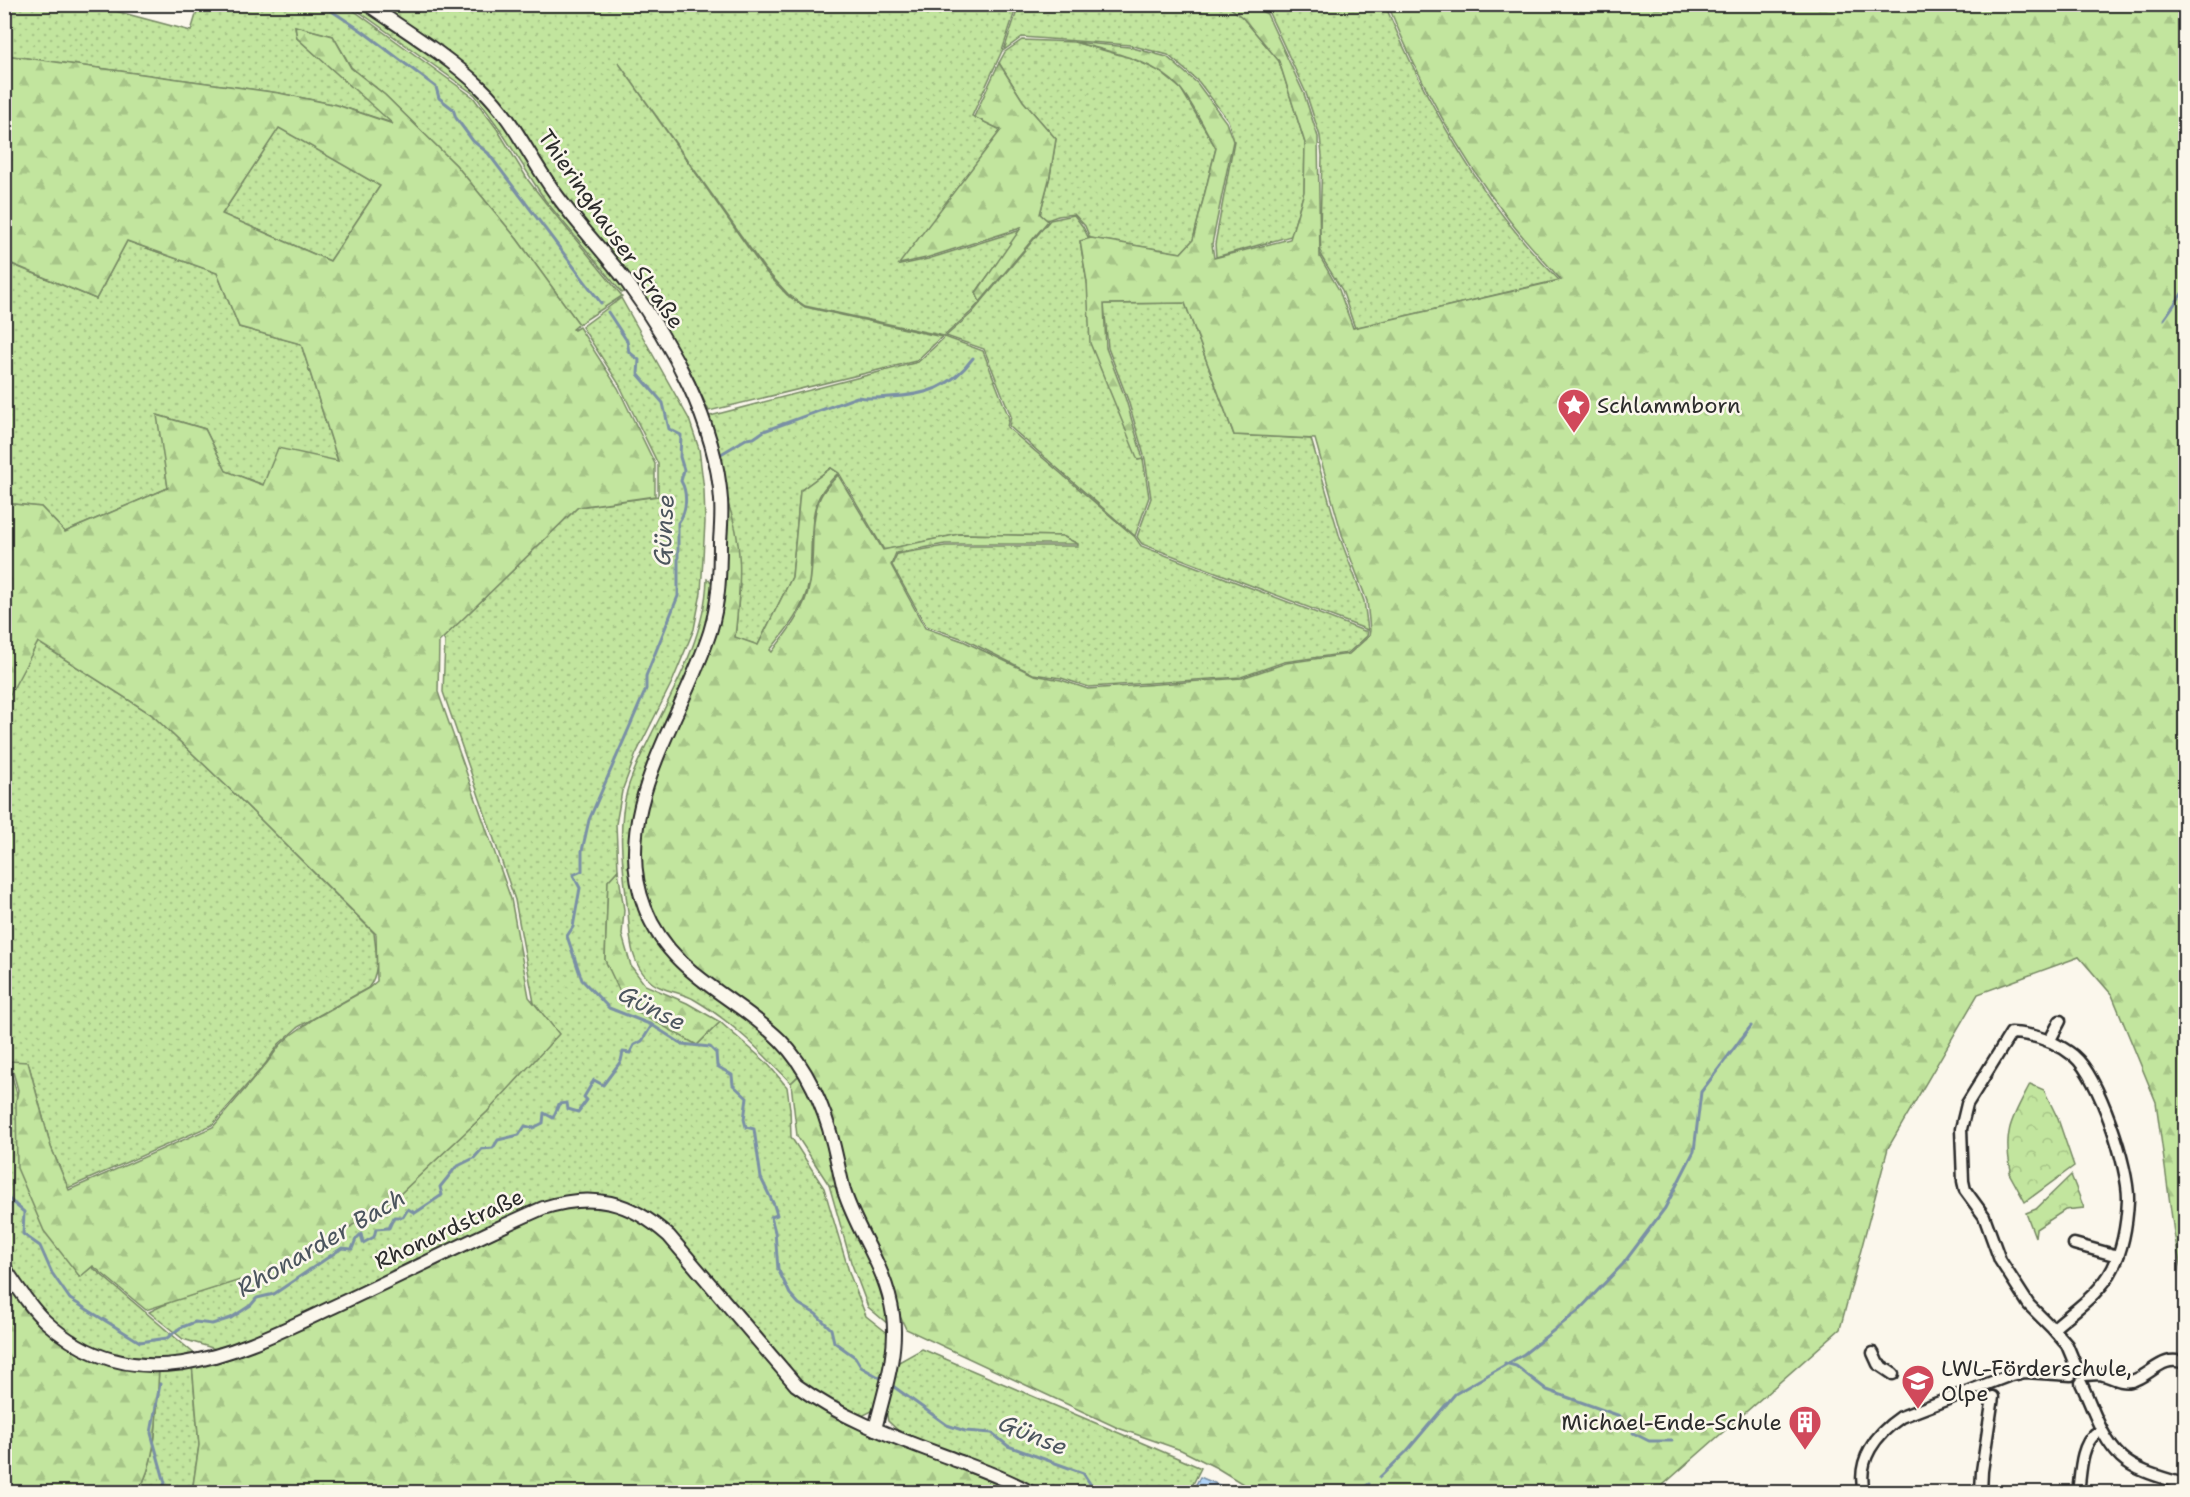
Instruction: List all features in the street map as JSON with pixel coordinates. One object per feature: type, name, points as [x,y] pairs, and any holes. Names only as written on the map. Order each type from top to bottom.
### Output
[{"type":"street","name":"Thieringhauser Straße","points":[[367,4],[461,70],[501,109],[554,192],[637,298],[663,339],[698,406],[718,473],[722,502],[719,583],[711,630],[651,772],[641,806],[635,839],[636,873],[644,907],[658,935],[674,956],[689,971],[759,1022],[782,1042],[801,1067],[818,1100],[832,1138],[844,1191],[886,1282],[894,1325],[889,1373],[875,1429]]},
{"type":"street","points":[[2050,1040],[2060,1021]]},
{"type":"street","points":[[2053,1329],[2107,1279],[2118,1256],[2128,1198],[2116,1142],[2103,1101],[2076,1058],[2050,1040],[2027,1034],[2011,1033],[1967,1104],[1961,1129],[1965,1190],[1984,1216],[2000,1260],[2029,1305],[2067,1345],[2078,1376],[2106,1437],[2122,1458],[2141,1469],[2186,1485]]},
{"type":"street","name":"Rhonardstraße","points":[[4,1267],[28,1302],[45,1321],[77,1344],[97,1354],[120,1361],[149,1366],[172,1365],[208,1360],[260,1341],[543,1208],[570,1201],[610,1202],[624,1206],[649,1219],[669,1236],[796,1385],[828,1407],[875,1429],[992,1474],[1030,1492]]},
{"type":"street","points":[[2074,1244],[2118,1256]]},
{"type":"street","points":[[1873,1353],[1878,1364],[1893,1374]]},
{"type":"street","points":[[1864,1492],[1863,1463],[1869,1450],[1887,1426],[1901,1417],[2016,1374],[2033,1372],[2078,1376],[2100,1374],[2123,1382],[2132,1382],[2169,1361],[2178,1360],[2186,1364]]},
{"type":"street","points":[[1981,1492],[1993,1397]]},
{"type":"street","points":[[2078,1492],[2085,1448],[2095,1434]]},
{"type":"green space","points":[[5,5],[93,5],[191,31],[199,5],[346,5],[473,97],[497,129],[528,180],[622,296],[579,324],[517,239],[456,165],[385,95],[351,67],[333,36],[295,26],[297,38],[395,124],[337,105],[279,93],[5,55]]},
{"type":"green space","points":[[350,5],[361,5],[478,90],[492,104],[543,186],[625,291],[622,293],[545,200],[475,95]]},
{"type":"green space","points":[[379,5],[1017,5],[1002,51],[972,116],[1001,130],[900,265],[928,259],[1021,230],[976,292],[980,302],[944,336],[805,306],[788,294],[764,268],[618,62],[763,269],[787,295],[805,307],[942,337],[916,361],[709,411],[672,339],[617,260],[570,204],[515,118],[484,82]]},
{"type":"green space","points":[[1019,5],[1227,5],[1243,18],[1279,61],[1305,143],[1304,192],[1291,236],[1216,257],[1215,244],[1234,141],[1228,120],[1199,82],[1168,55],[1130,45],[1022,37],[1004,50]]},
{"type":"green space","points":[[1227,5],[1250,5],[1267,14],[1304,94],[1318,137],[1320,257],[1339,290],[1353,328],[1561,280],[1511,222],[1486,189],[1454,139],[1425,86],[1388,5],[2185,5],[2185,1289],[2174,1233],[2156,1102],[2112,995],[2079,957],[1978,994],[1888,1148],[1840,1329],[1655,1492],[1256,1492],[1217,1468],[1181,1450],[1118,1428],[906,1329],[899,1314],[887,1269],[849,1190],[829,1185],[797,1136],[791,1083],[807,1068],[690,968],[660,932],[639,873],[637,839],[654,774],[713,634],[724,495],[736,529],[740,565],[735,637],[758,645],[792,577],[800,491],[831,468],[838,473],[824,489],[816,504],[812,525],[807,592],[799,610],[770,650],[772,652],[795,620],[808,593],[817,505],[824,490],[838,475],[883,550],[959,534],[1062,536],[1078,544],[945,544],[896,553],[891,565],[925,628],[963,641],[1034,675],[1061,680],[1088,689],[1242,678],[1286,663],[1349,654],[1369,636],[1367,601],[1343,538],[1315,439],[1234,435],[1185,303],[1104,304],[1106,348],[1126,400],[1143,459],[1138,460],[1090,343],[1087,282],[1080,241],[1091,238],[1181,253],[1193,240],[1216,148],[1189,101],[1169,78],[1144,63],[1074,42],[1129,47],[1167,57],[1197,83],[1226,122],[1233,141],[1212,244],[1214,258],[1290,239],[1304,192],[1305,143],[1279,61],[1243,18]]},
{"type":"green space","points":[[1253,5],[1385,5],[1438,115],[1481,186],[1505,219],[1559,280],[1355,328],[1342,290],[1321,256],[1322,156],[1320,136],[1306,93],[1269,13]]},
{"type":"green space","points":[[295,26],[333,36],[351,68],[385,95],[456,165],[517,239],[579,324],[573,329],[579,327],[618,388],[655,464],[655,496],[578,507],[439,642],[438,692],[511,899],[529,997],[559,1034],[487,1112],[401,1193],[297,1262],[146,1310],[93,1266],[80,1277],[44,1231],[17,1168],[16,1102],[18,1090],[10,1061],[28,1062],[51,1147],[69,1190],[213,1127],[280,1045],[291,1035],[377,981],[376,934],[151,714],[38,642],[5,704],[5,503],[41,507],[65,532],[168,488],[157,415],[205,429],[226,471],[263,485],[278,448],[338,461],[301,344],[239,327],[217,273],[127,241],[96,299],[5,261],[5,55],[279,93],[337,105],[393,124],[297,38]],"holes":[[[279,128],[380,186],[330,261],[222,214]]]},
{"type":"green space","points":[[1022,40],[1074,42],[1131,58],[1159,71],[1181,89],[1216,148],[1193,240],[1181,253],[1090,238],[1085,226],[1074,214],[1047,220],[1040,214],[1050,176],[1056,139],[1023,101],[999,63],[1005,52]]},
{"type":"green space","points":[[999,63],[1023,101],[1056,139],[1050,176],[1040,214],[1048,221],[980,302],[976,293],[1021,228],[926,258],[899,264],[1001,130],[974,117]]},
{"type":"green space","points":[[279,127],[380,186],[330,261],[222,214]]},
{"type":"green space","points":[[1074,215],[1089,239],[1080,241],[1087,282],[1138,460],[1143,459],[1149,497],[1135,536],[1009,426],[1011,416],[984,349],[946,336],[972,313],[1050,220]]},
{"type":"green space","points":[[127,241],[217,273],[239,327],[301,344],[338,461],[264,485],[226,471],[205,429],[158,415],[168,488],[65,532],[41,507],[5,503],[4,261],[96,299]]},
{"type":"green space","points":[[621,298],[689,419],[699,449],[705,522],[701,593],[694,629],[673,680],[636,754],[622,791],[616,824],[618,870],[608,881],[605,960],[697,1045],[720,1022],[767,1063],[787,1087],[791,1137],[824,1188],[850,1275],[866,1316],[890,1335],[887,1363],[876,1409],[858,1418],[824,1400],[802,1382],[672,1232],[597,1196],[569,1196],[537,1206],[222,1351],[183,1339],[149,1312],[172,1301],[297,1262],[401,1193],[487,1112],[558,1034],[534,1003],[515,900],[443,692],[445,642],[443,638],[578,507],[658,496],[658,464],[619,384],[582,327]]},
{"type":"green space","points":[[1185,303],[1234,435],[1311,439],[1340,538],[1364,601],[1368,630],[1142,544],[1137,537],[1151,498],[1145,459],[1128,400],[1108,348],[1104,304]]},
{"type":"green space","points":[[945,337],[983,351],[1009,418],[1007,427],[1135,537],[1141,546],[1368,631],[1367,636],[1348,653],[1284,662],[1241,677],[1089,687],[1061,678],[1033,674],[964,639],[926,626],[892,565],[897,554],[945,546],[1078,546],[1078,544],[1062,536],[959,534],[884,550],[839,473],[831,468],[800,491],[792,577],[758,645],[735,638],[740,586],[724,495],[706,417],[918,362]]},
{"type":"green space","points":[[707,579],[715,584],[656,938],[671,960],[688,976],[760,1028],[784,1052],[800,1074],[791,1083],[721,1017],[695,1000],[659,987],[649,980],[637,963],[631,945],[622,848],[624,805],[634,770],[695,641],[701,621]]},
{"type":"green space","points":[[38,642],[151,714],[374,933],[376,969],[368,988],[298,1027],[279,1044],[266,1063],[212,1125],[68,1188],[51,1147],[28,1062],[8,1062],[17,1094],[16,1102],[79,1277],[92,1267],[198,1357],[144,1362],[96,1350],[61,1330],[30,1299],[5,1261],[4,704]]},
{"type":"green space","points":[[618,870],[624,910],[622,935],[631,966],[645,985],[687,1003],[720,1022],[697,1045],[626,1005],[605,960],[608,881]]},
{"type":"green space","points":[[2030,1084],[2044,1090],[2058,1119],[2074,1166],[2025,1202],[2009,1173],[2011,1170],[2008,1145],[2014,1115]]},
{"type":"green space","points":[[2071,1175],[2084,1208],[2065,1210],[2036,1229],[2035,1237],[2026,1213],[2036,1209]]},
{"type":"green space","points":[[829,1185],[838,1188],[882,1286],[888,1324],[868,1307],[851,1262]]},
{"type":"green space","points":[[571,1202],[621,1207],[669,1240],[792,1389],[877,1435],[1017,1492],[192,1492],[199,1445],[192,1364],[541,1210]]},
{"type":"green space","points":[[4,1274],[57,1335],[159,1369],[153,1449],[145,1479],[138,1492],[5,1492]]},
{"type":"green space","points":[[922,1349],[1201,1468],[1189,1492],[1040,1492],[1024,1483],[902,1434],[888,1421],[885,1405],[897,1363]]},
{"type":"green space","points":[[192,1364],[199,1445],[192,1492],[138,1492],[145,1479],[153,1449],[159,1369]]},
{"type":"water","points":[[1200,1477],[1224,1487],[1222,1492],[1192,1492]]},
{"type":"waterway","name":"Günse","points":[[321,4],[362,31],[436,87],[439,98],[453,109],[456,118],[473,141],[488,153],[601,303]]},
{"type":"waterway","points":[[1863,4],[1863,9]]},
{"type":"waterway","points":[[2164,319],[2186,288]]},
{"type":"waterway","name":"Günse","points":[[608,312],[627,341],[629,352],[639,360],[638,374],[663,403],[669,429],[681,435],[680,457],[684,470],[681,481],[686,502],[678,523],[678,596],[646,676],[646,689],[589,820],[582,851],[582,871],[573,875],[580,888],[573,927],[567,936],[582,980],[609,1008],[652,1025],[682,1044],[710,1047],[716,1053],[717,1066],[732,1075],[733,1085],[747,1098],[744,1119],[746,1127],[754,1129],[761,1178],[777,1215],[771,1217],[775,1232],[778,1269],[790,1294],[831,1329],[834,1342],[855,1357],[861,1367],[884,1380]]},
{"type":"waterway","points":[[721,454],[764,431],[857,397],[903,396],[937,388],[956,376],[973,358]]},
{"type":"waterway","name":"Rhonarder Bach","points":[[4,1195],[24,1212],[23,1234],[40,1246],[52,1273],[70,1299],[140,1342],[167,1338],[180,1328],[195,1322],[212,1324],[231,1318],[251,1305],[257,1298],[274,1294],[342,1248],[352,1249],[361,1234],[363,1243],[374,1237],[376,1229],[389,1228],[394,1217],[403,1217],[408,1209],[415,1213],[442,1195],[440,1187],[456,1167],[474,1158],[482,1149],[493,1148],[498,1140],[519,1135],[525,1126],[533,1128],[543,1123],[544,1113],[553,1118],[559,1104],[567,1103],[568,1109],[578,1112],[587,1100],[584,1097],[594,1080],[603,1085],[621,1061],[623,1052],[630,1053],[634,1045],[642,1041],[652,1025]]},
{"type":"waterway","points":[[1380,1477],[1406,1452],[1455,1394],[1524,1354],[1578,1311],[1623,1264],[1665,1208],[1694,1151],[1701,1092],[1751,1026]]},
{"type":"waterway","points":[[1505,1363],[1516,1366],[1547,1390],[1620,1416]]},
{"type":"waterway","points":[[160,1384],[151,1433],[165,1483],[160,1492]]},
{"type":"waterway","name":"Günse","points":[[890,1384],[947,1425],[965,1431],[992,1433],[1008,1446],[1083,1473],[1099,1492]]},
{"type":"waterway","points":[[1633,1433],[1649,1441],[1672,1441]]},
{"type":"waterway","points":[[1357,1492],[1369,1484]]},
{"type":"waterway","name":"Günse","points":[[1107,1492],[1111,1486],[1125,1492]]},
{"type":"place","name":"Schlammborn","points":[[1574,434]]},
{"type":"place","name":"LWL-Förderschule, Olpe","points":[[1918,1410]]},
{"type":"place","name":"Michael-Ende-Schule","points":[[1805,1451]]}]
